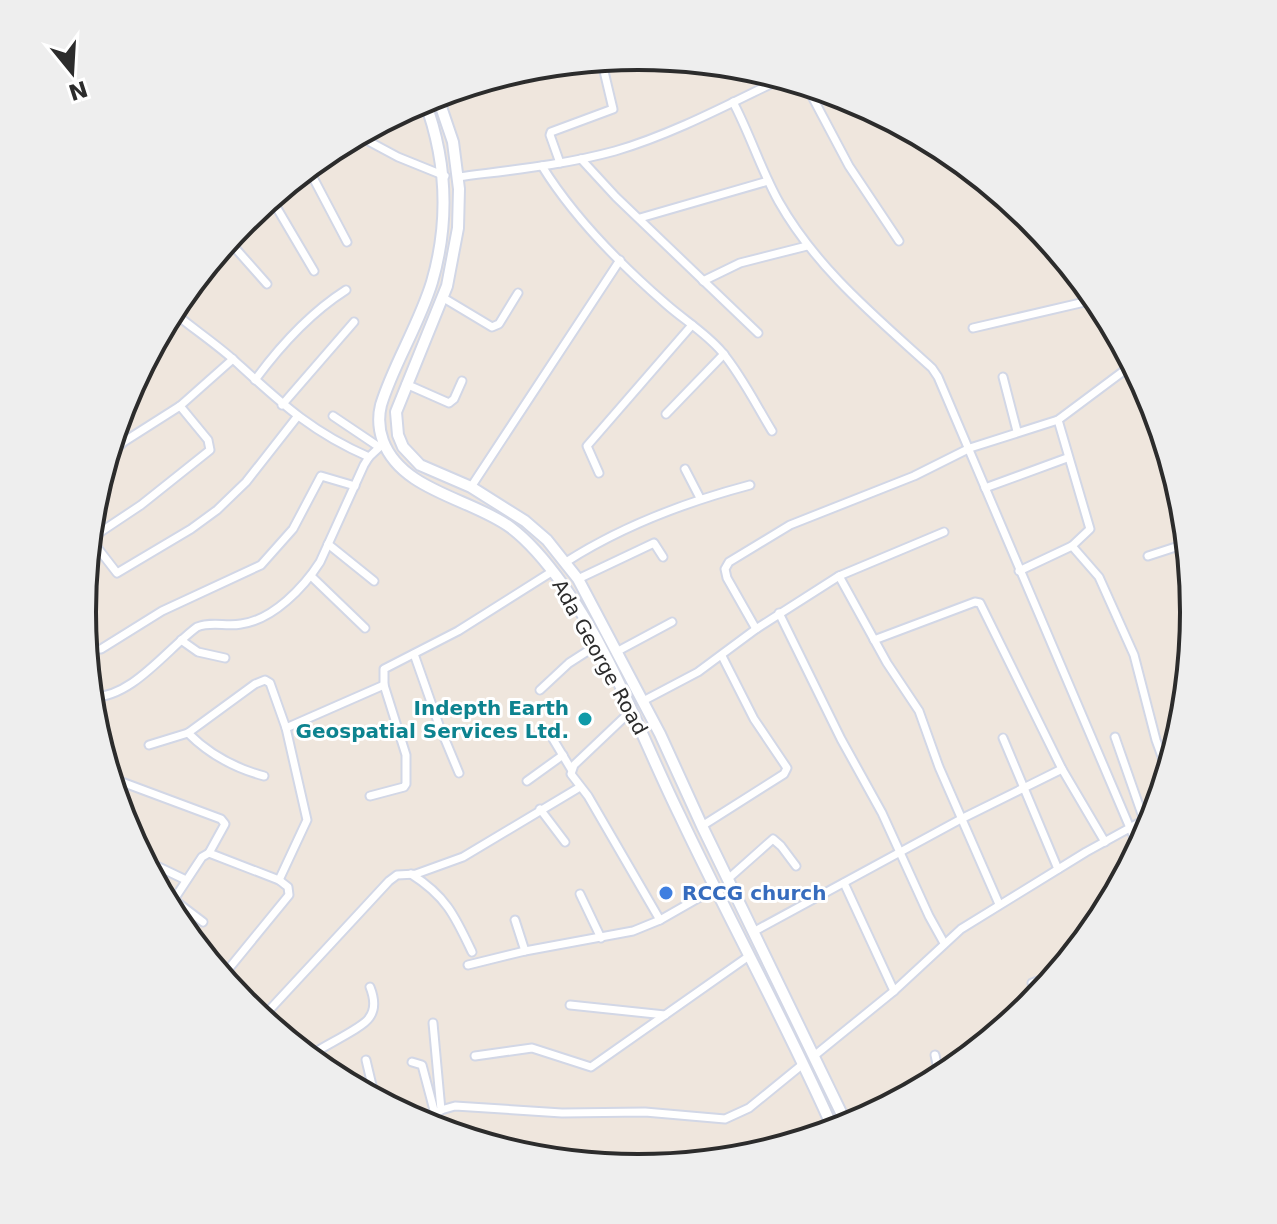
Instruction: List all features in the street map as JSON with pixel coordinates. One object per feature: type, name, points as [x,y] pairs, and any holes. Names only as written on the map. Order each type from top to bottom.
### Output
[{"type":"main road","name":"Ada George Road","points":[[443,107],[458,177],[458,228],[442,297],[396,412],[395,424],[403,447],[420,465],[471,487],[525,521],[566,562],[578,579],[643,701],[842,1114]]},
{"type":"main road","points":[[381,445],[381,406],[432,282],[445,212],[445,176],[439,142],[429,112]]},
{"type":"main road","name":"Ada George Road","points":[[381,445],[408,474],[511,527],[553,571],[632,710],[676,808],[829,1119]]},
{"type":"street","points":[[560,163],[551,132],[613,109],[604,71]]},
{"type":"street","points":[[458,177],[560,163],[618,150],[768,85]]},
{"type":"street","points":[[814,99],[856,177],[899,241]]},
{"type":"street","points":[[733,102],[768,181],[807,246],[844,287],[932,368],[970,448],[1019,571],[1132,834]]},
{"type":"street","points":[[370,142],[445,176]]},
{"type":"street","points":[[581,159],[606,188],[758,333]]},
{"type":"street","points":[[542,166],[578,214],[620,260],[668,307],[724,354],[772,431]]},
{"type":"street","points":[[314,179],[347,242]]},
{"type":"street","points":[[640,218],[768,181]]},
{"type":"street","points":[[277,209],[314,271]]},
{"type":"street","points":[[703,281],[740,263],[807,246]]},
{"type":"street","points":[[236,249],[267,284]]},
{"type":"street","points":[[471,487],[620,260]]},
{"type":"street","points":[[255,380],[288,340],[330,300],[346,290]]},
{"type":"street","points":[[442,297],[492,327],[499,324],[518,293]]},
{"type":"street","points":[[973,328],[1083,302]]},
{"type":"street","points":[[183,319],[233,359],[297,417],[369,457]]},
{"type":"street","points":[[282,405],[354,322]]},
{"type":"street","points":[[599,473],[587,446],[692,325]]},
{"type":"street","points":[[666,414],[724,354]]},
{"type":"street","points":[[124,442],[180,406],[233,359]]},
{"type":"street","points":[[756,629],[727,578],[725,569],[729,562],[790,525],[914,476],[970,448],[1058,420],[1124,371]]},
{"type":"street","points":[[1003,377],[1017,431]]},
{"type":"street","points":[[406,384],[449,403],[462,381]]},
{"type":"street","points":[[103,530],[141,505],[210,450],[208,440],[180,406]]},
{"type":"street","points":[[103,697],[120,691],[197,627],[253,622],[279,606],[311,576],[369,457],[381,445],[333,416]]},
{"type":"street","points":[[100,551],[117,573],[191,529],[217,510],[246,482],[297,417]]},
{"type":"street","points":[[1019,571],[1072,546],[1090,529],[1058,420]]},
{"type":"street","points":[[985,488],[1067,458]]},
{"type":"street","points":[[685,469],[700,498]]},
{"type":"street","points":[[98,649],[162,611],[261,565],[293,529],[321,476],[355,486]]},
{"type":"street","points":[[566,562],[604,540],[700,498],[750,485]]},
{"type":"street","points":[[643,701],[722,656],[779,613],[839,576],[944,532]]},
{"type":"street","points":[[578,579],[654,543],[663,557]]},
{"type":"street","points":[[328,544],[374,581]]},
{"type":"street","points":[[1072,546],[1099,577],[1130,644],[1161,754]]},
{"type":"street","points":[[1148,556],[1176,547]]},
{"type":"street","points":[[370,796],[406,784],[406,755],[384,685],[384,669],[458,631],[553,571]]},
{"type":"street","points":[[311,576],[365,628]]},
{"type":"street","points":[[839,576],[923,721],[939,767],[999,904]]},
{"type":"street","points":[[874,640],[975,602],[980,603],[1062,769],[1105,842]]},
{"type":"street","points":[[779,613],[901,851],[944,943]]},
{"type":"street","points":[[618,651],[672,622]]},
{"type":"street","points":[[181,640],[198,652],[225,658]]},
{"type":"street","points":[[540,690],[569,663],[597,645]]},
{"type":"street","points":[[414,654],[459,773]]},
{"type":"street","points":[[702,826],[784,774],[787,768],[754,719],[722,656]]},
{"type":"street","points":[[149,745],[188,733],[255,684],[265,680],[270,683],[286,728],[307,820],[279,880]]},
{"type":"street","points":[[286,728],[384,685]]},
{"type":"street","points":[[571,769],[632,710]]},
{"type":"street","points":[[188,733],[217,757],[240,769],[264,776]]},
{"type":"street","points":[[550,734],[660,920]]},
{"type":"street","points":[[1115,737],[1141,813]]},
{"type":"street","points":[[1003,738],[1058,869]]},
{"type":"street","points":[[527,781],[563,755]]},
{"type":"street","points":[[753,932],[961,819],[1062,769]]},
{"type":"street","points":[[124,783],[224,821],[209,853],[202,857],[177,895]]},
{"type":"street","points":[[270,1009],[397,875],[411,874],[463,857],[580,787]]},
{"type":"street","points":[[540,809],[565,842]]},
{"type":"street","points":[[814,1056],[894,991],[944,943],[999,904],[1137,825]]},
{"type":"street","points":[[728,879],[773,839],[796,866]]},
{"type":"street","points":[[209,853],[279,880],[288,887],[289,895],[230,967]]},
{"type":"street","points":[[161,868],[186,880]]},
{"type":"street","points":[[411,874],[437,891],[472,952]]},
{"type":"street","points":[[844,883],[894,991]]},
{"type":"street","points":[[468,965],[633,931],[660,920],[716,888]]},
{"type":"street","points":[[580,894],[601,938]]},
{"type":"street","points":[[189,914],[203,922]]},
{"type":"street","points":[[515,920],[525,951]]},
{"type":"street","points":[[475,1056],[532,1048],[591,1067],[749,956]]},
{"type":"street","points":[[319,1049],[367,1022],[373,1006],[370,987]]},
{"type":"street","points":[[570,1005],[665,1015]]},
{"type":"street","points":[[433,1023],[438,1112]]},
{"type":"street","points":[[935,1055],[937,1065]]},
{"type":"street","points":[[366,1060],[372,1083]]},
{"type":"street","points":[[412,1062],[422,1065],[438,1112]]},
{"type":"street","points":[[434,1114],[455,1106],[562,1113],[645,1112],[725,1119],[749,1108],[803,1064]]},
{"type":"place","name":"Indepth Earth Geospatial Services Ltd.","points":[[585,719]]},
{"type":"place","name":"RCCG church","points":[[666,893]]}]
